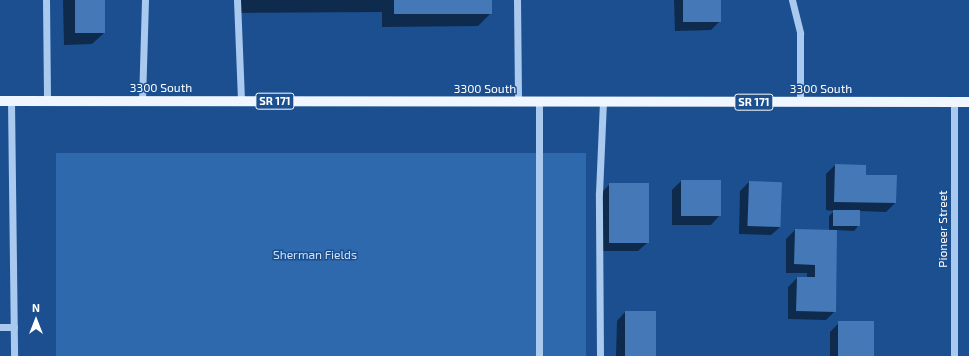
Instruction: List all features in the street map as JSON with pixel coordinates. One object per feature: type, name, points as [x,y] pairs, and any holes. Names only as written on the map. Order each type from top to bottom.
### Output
[{"type":"main road","name":"3300 South","points":[[0,101],[969,102]]},
{"type":"street","points":[[46,0],[46,101]]},
{"type":"street","points":[[142,101],[145,0]]},
{"type":"street","points":[[237,0],[241,101]]},
{"type":"street","points":[[518,0],[518,102]]},
{"type":"street","points":[[792,0],[800,33],[800,102]]},
{"type":"street","points":[[11,101],[14,356]]},
{"type":"street","points":[[539,102],[540,356]]},
{"type":"street","points":[[600,356],[598,193],[603,102]]},
{"type":"street","name":"Pioneer Street","points":[[954,102],[954,356]]},
{"type":"street","points":[[0,327],[14,327]]},
{"type":"green space","name":"Sherman Fields","points":[[56,153],[586,153],[586,356],[56,356]]},
{"type":"building","points":[[75,0],[105,0],[105,33],[75,33]]},
{"type":"building","points":[[394,0],[492,0],[492,14],[394,14]]},
{"type":"building","points":[[683,0],[721,0],[721,22],[683,22]]},
{"type":"building","points":[[835,164],[866,165],[866,175],[897,175],[896,203],[834,202]]},
{"type":"building","points":[[681,180],[721,180],[721,216],[681,216]]},
{"type":"building","points":[[749,181],[782,182],[780,227],[747,226]]},
{"type":"building","points":[[609,183],[649,183],[649,243],[609,243]]},
{"type":"building","points":[[833,210],[860,210],[860,226],[833,226]]},
{"type":"building","points":[[795,229],[837,230],[836,312],[796,311],[797,277],[815,277],[815,265],[794,264]]},
{"type":"building","points":[[625,311],[656,311],[656,356],[625,356]]},
{"type":"building","points":[[838,321],[874,321],[874,356],[838,356]]}]
